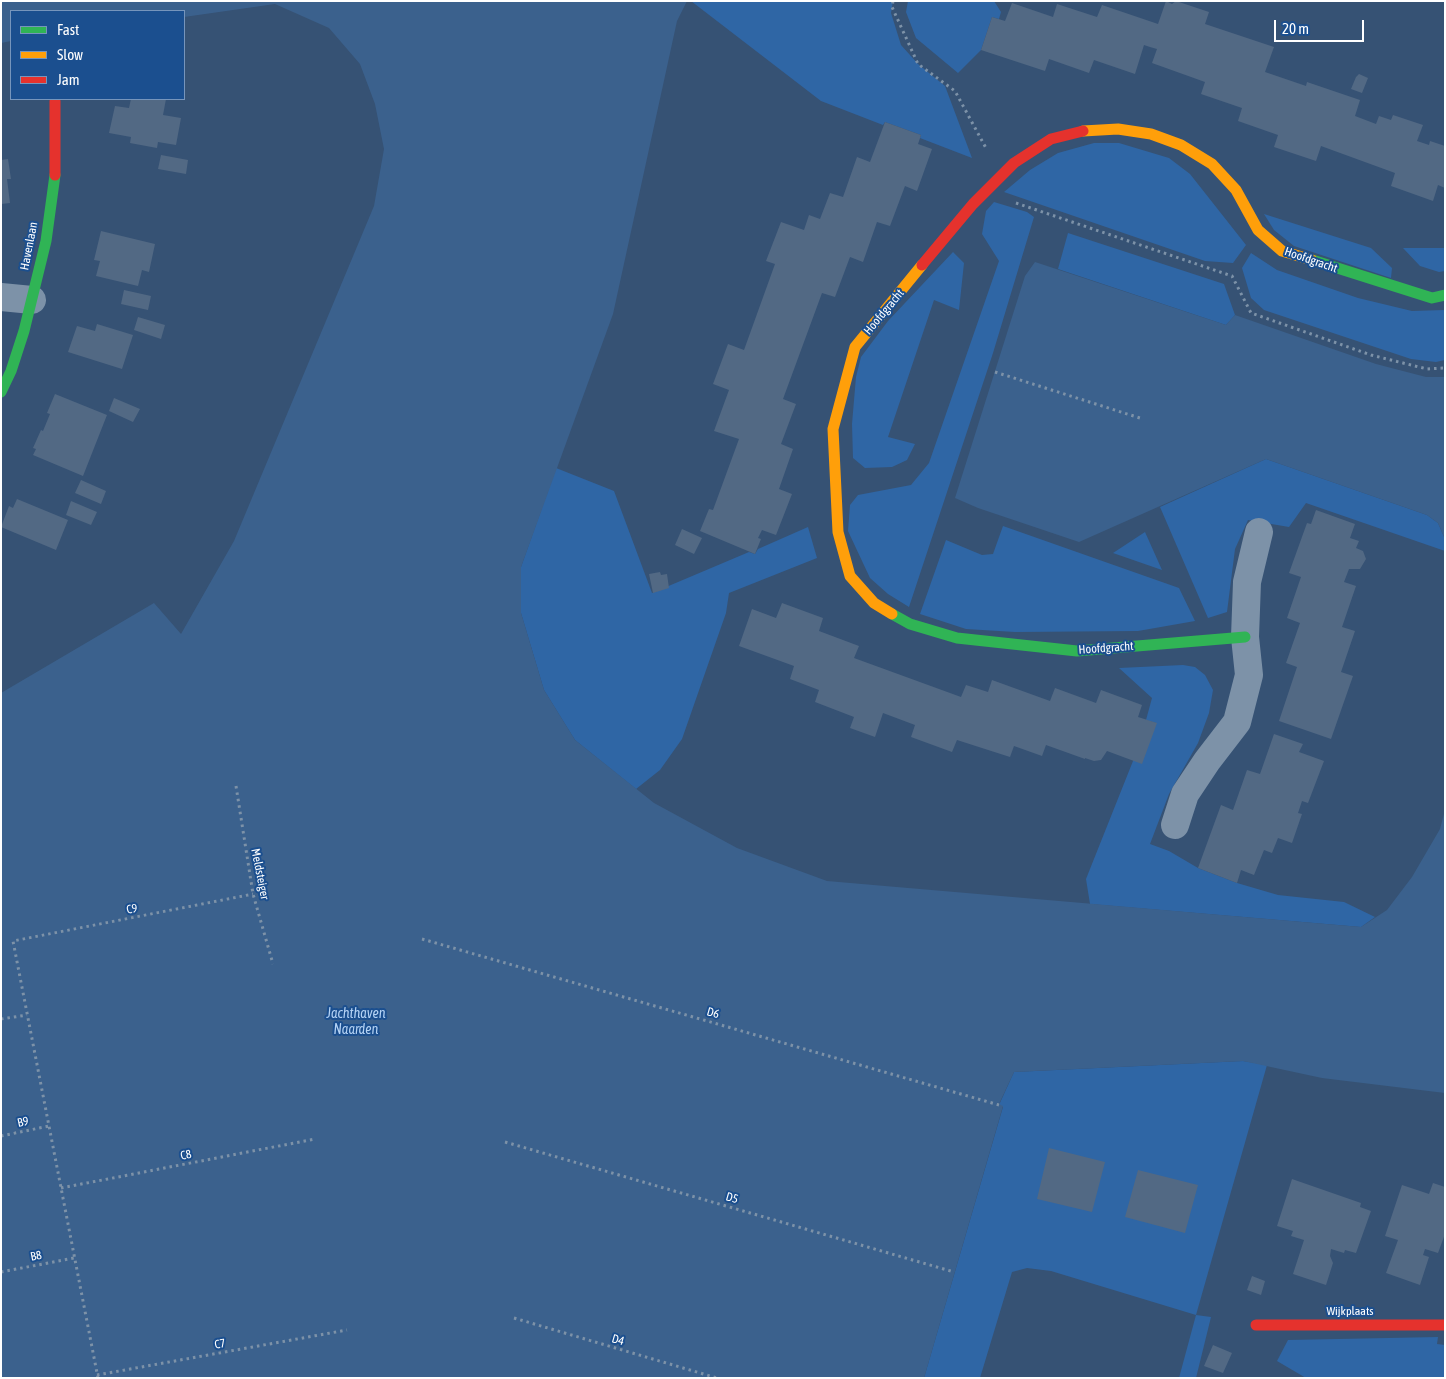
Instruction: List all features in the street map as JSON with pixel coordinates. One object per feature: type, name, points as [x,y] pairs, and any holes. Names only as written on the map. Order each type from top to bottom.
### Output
[{"type":"street","name":"Havenlaan","points":[[1,392],[11,371],[32,300],[46,241],[55,177],[55,100]]},
{"type":"street","name":"Hoofdgracht","points":[[1245,637],[1077,651],[957,638],[910,624],[874,603],[850,576],[838,532],[834,429],[855,347],[973,204],[1014,164],[1051,140],[1091,131],[1118,129],[1151,134],[1181,145],[1212,164],[1236,190],[1258,230],[1282,251],[1432,298],[1445,295]]},
{"type":"street","points":[[1,297],[32,300]]},
{"type":"street","points":[[1176,825],[1185,794],[1237,722],[1248,675],[1245,637],[1247,582],[1259,532]]},
{"type":"street","name":"Wijkplaats","points":[[1256,1325],[1445,1325]]},
{"type":"path","points":[[893,1],[892,7],[918,64],[955,90],[1002,176]]},
{"type":"path","points":[[991,186],[1003,199],[1232,276],[1251,314],[1371,355],[1427,369],[1445,368]]},
{"type":"path","points":[[995,372],[1143,419]]},
{"type":"path","name":"Meldsteiger","points":[[236,786],[254,894],[273,964]]},
{"type":"path","name":"C9","points":[[28,1015],[13,941],[254,894]]},
{"type":"path","name":"D6","points":[[422,939],[999,1104]]},
{"type":"path","points":[[1,1020],[28,1015],[97,1376]]},
{"type":"path","name":"B9","points":[[1,1136],[49,1126]]},
{"type":"path","name":"C8","points":[[61,1188],[315,1139]]},
{"type":"path","name":"D5","points":[[504,1142],[954,1272]]},
{"type":"path","name":"B8","points":[[1,1272],[74,1258]]},
{"type":"path","name":"D4","points":[[514,1318],[717,1378]]},
{"type":"path","name":"C7","points":[[97,1376],[347,1330]]},
{"type":"shaded area","points":[[691,1],[893,1],[891,13],[901,45],[918,64],[945,86],[972,158],[920,138],[921,135],[885,122],[883,125],[821,101]]},
{"type":"shaded area","points":[[908,1],[994,1],[1001,12],[999,19],[992,17],[981,50],[958,73],[916,38],[906,12]]},
{"type":"shaded area","points":[[1094,143],[1119,143],[1169,158],[1190,174],[1246,245],[1233,263],[1205,261],[1004,192],[1030,170],[1058,153]]},
{"type":"shaded area","points":[[994,202],[1027,212],[1034,217],[993,353],[909,607],[888,594],[870,578],[848,531],[850,505],[858,495],[911,485],[929,463],[999,261],[982,234],[986,211]]},
{"type":"shaded area","points":[[1264,214],[1371,248],[1392,268],[1391,278],[1294,246],[1274,230]]},
{"type":"shaded area","points":[[1068,233],[1224,284],[1235,315],[1226,325],[1058,269]]},
{"type":"shaded area","points":[[1403,248],[1445,248],[1445,271],[1439,272],[1420,266]]},
{"type":"shaded area","points":[[953,252],[964,263],[959,310],[934,300],[888,437],[915,444],[907,460],[892,467],[865,468],[853,458],[852,424],[856,377],[861,357],[888,321]]},
{"type":"shaded area","points":[[1251,253],[1277,270],[1358,298],[1412,311],[1445,310],[1445,360],[1436,362],[1411,359],[1264,310],[1251,298],[1242,268]]},
{"type":"shaded area","points":[[1266,459],[1427,515],[1438,523],[1445,539],[1445,551],[1306,503],[1289,527],[1248,520],[1235,549],[1227,612],[1208,618],[1160,507]]},
{"type":"shaded area","points":[[556,468],[614,491],[652,593],[749,552],[755,554],[758,549],[808,527],[817,558],[729,593],[726,613],[682,739],[660,770],[636,789],[575,740],[544,690],[521,613],[521,567]]},
{"type":"shaded area","points":[[1003,526],[1179,588],[1195,621],[1138,631],[1015,632],[966,629],[920,614],[946,540],[982,555],[993,554]]},
{"type":"shaded area","points":[[1145,532],[1162,570],[1113,553]]},
{"type":"shaded area","points":[[1183,665],[1195,667],[1205,675],[1213,690],[1209,713],[1198,743],[1169,794],[1150,844],[1169,851],[1198,868],[1237,883],[1278,895],[1344,902],[1375,917],[1361,927],[1090,904],[1086,879],[1133,761],[1156,723],[1146,720],[1152,698],[1119,668]]},
{"type":"shaded area","points":[[1243,1061],[1267,1065],[1196,1315],[1051,1271],[1027,1268],[1012,1272],[980,1378],[924,1378],[1003,1107],[999,1105],[1014,1072]]},
{"type":"shaded area","points":[[1196,1315],[1211,1317],[1196,1378],[1179,1378]]},
{"type":"shaded area","points":[[1438,1337],[1437,1344],[1445,1345],[1445,1378],[1306,1378],[1277,1361],[1288,1340]]},
{"type":"water","name":"Jachthaven Naarden","points":[[1,1],[687,1],[677,21],[613,314],[521,567],[521,613],[544,690],[575,740],[654,803],[737,848],[827,881],[1361,927],[1387,910],[1412,877],[1440,829],[1445,810],[1445,1093],[1322,1078],[1243,1061],[1014,1072],[999,1104],[1003,1106],[924,1378],[1,1378],[1,693],[154,603],[181,634],[234,541],[374,206],[384,149],[375,104],[360,64],[329,28],[275,4],[185,17],[185,10],[10,10],[10,41],[1,43]]},
{"type":"water","points":[[1035,262],[1226,325],[1235,315],[1376,364],[1426,377],[1445,377],[1445,539],[1438,523],[1427,515],[1266,459],[1079,542],[978,508],[955,498],[1025,276]]},
{"type":"building","points":[[1166,1],[1172,4],[1176,1],[1209,12],[1205,24],[1274,47],[1265,72],[1306,86],[1307,82],[1360,100],[1355,116],[1376,124],[1379,116],[1391,120],[1393,115],[1423,125],[1417,141],[1429,145],[1430,141],[1445,146],[1445,188],[1438,185],[1433,201],[1391,186],[1395,173],[1321,146],[1316,161],[1274,147],[1278,135],[1238,121],[1242,108],[1201,94],[1205,82],[1152,63],[1157,49],[1144,45],[1135,74],[1094,60],[1089,73],[1049,59],[1045,71],[981,50],[992,17],[1005,21],[1012,3],[1053,17],[1057,4],[1097,17],[1102,5],[1158,24]]},
{"type":"building","points":[[1359,74],[1368,78],[1362,93],[1351,89]]},
{"type":"building","points":[[131,100],[166,100],[163,115],[181,118],[176,145],[158,142],[157,148],[130,143],[131,137],[109,133],[115,106],[129,108]]},
{"type":"building","points":[[885,122],[921,135],[918,144],[932,149],[917,191],[905,186],[890,226],[877,222],[863,262],[850,257],[835,297],[822,293],[783,399],[796,404],[781,444],[793,449],[779,489],[792,494],[776,535],[762,530],[758,538],[761,539],[755,554],[700,531],[709,509],[713,510],[739,439],[714,431],[729,390],[713,384],[728,344],[744,350],[775,264],[766,261],[781,222],[804,230],[809,215],[820,219],[830,193],[843,197],[857,157],[870,162]]},
{"type":"building","points":[[161,155],[188,160],[186,174],[158,169]]},
{"type":"building","points":[[8,159],[11,179],[7,179],[10,203],[1,204],[1,160]]},
{"type":"building","points":[[101,231],[155,244],[149,272],[142,270],[138,286],[96,276],[100,261],[94,260]]},
{"type":"building","points":[[124,290],[151,296],[148,310],[121,304]]},
{"type":"building","points":[[138,317],[165,325],[161,339],[134,330]]},
{"type":"building","points":[[97,324],[133,335],[122,369],[68,352],[77,326],[95,331]]},
{"type":"building","points":[[55,394],[107,415],[83,476],[33,455],[36,449],[33,448],[50,414],[47,413]]},
{"type":"building","points":[[114,398],[140,409],[133,422],[109,411]]},
{"type":"building","points":[[81,480],[106,491],[101,504],[75,493]]},
{"type":"building","points":[[17,499],[68,520],[56,550],[1,527],[9,506],[13,508]]},
{"type":"building","points":[[71,501],[97,512],[91,525],[66,515]]},
{"type":"building","points":[[1316,510],[1355,524],[1350,538],[1359,541],[1356,548],[1363,551],[1366,559],[1360,569],[1349,569],[1344,582],[1356,586],[1342,627],[1355,631],[1341,672],[1353,676],[1331,739],[1279,721],[1297,667],[1286,663],[1300,623],[1287,618],[1301,577],[1289,573],[1307,523],[1311,524]]},
{"type":"building","points":[[682,529],[702,538],[694,554],[675,545]]},
{"type":"building","points":[[660,572],[661,575],[667,574],[669,588],[653,593],[649,574]]},
{"type":"building","points":[[782,603],[823,618],[819,631],[859,646],[854,658],[961,697],[966,685],[988,692],[992,680],[1050,701],[1055,688],[1096,703],[1101,690],[1142,705],[1138,717],[1157,723],[1142,764],[1107,751],[1101,760],[1094,761],[1046,745],[1042,756],[1014,746],[1010,757],[957,740],[952,752],[911,737],[915,725],[883,713],[875,737],[850,728],[854,717],[815,702],[819,690],[790,679],[794,666],[739,646],[752,609],[776,618]]},
{"type":"building","points":[[1274,734],[1303,744],[1299,752],[1324,761],[1308,803],[1302,801],[1298,813],[1302,814],[1292,843],[1278,838],[1272,853],[1264,850],[1254,875],[1241,870],[1237,883],[1198,868],[1221,805],[1233,810],[1247,770],[1260,774]]},
{"type":"building","points":[[1049,1148],[1105,1162],[1092,1212],[1037,1199]]},
{"type":"building","points":[[1138,1170],[1198,1185],[1185,1233],[1125,1217]]},
{"type":"building","points":[[1292,1179],[1361,1203],[1360,1207],[1371,1211],[1356,1253],[1345,1250],[1344,1253],[1331,1249],[1330,1256],[1333,1263],[1326,1285],[1293,1274],[1304,1240],[1291,1236],[1293,1231],[1277,1226]]},
{"type":"building","points":[[1433,1183],[1445,1187],[1445,1234],[1438,1253],[1425,1249],[1423,1255],[1429,1257],[1420,1285],[1386,1273],[1398,1240],[1385,1236],[1402,1185],[1429,1194]]},
{"type":"building","points":[[1252,1276],[1265,1281],[1261,1295],[1247,1290]]},
{"type":"building","points":[[1213,1345],[1232,1353],[1223,1373],[1204,1366]]},
{"type":"traffic: fast","points":[[1,392],[11,371],[24,331],[46,241],[55,175]]},
{"type":"traffic: fast","points":[[1312,260],[1432,298],[1445,295]]},
{"type":"traffic: fast","points":[[892,614],[910,624],[957,638],[1077,651],[1245,637]]},
{"type":"traffic: slow","points":[[1083,131],[1118,129],[1151,134],[1181,145],[1212,164],[1236,190],[1258,230],[1282,251],[1312,260]]},
{"type":"traffic: slow","points":[[892,614],[874,603],[850,576],[838,532],[833,429],[855,347],[922,265]]},
{"type":"traffic: jam","points":[[55,101],[55,175]]},
{"type":"traffic: jam","points":[[922,265],[973,204],[1014,163],[1051,139],[1083,131]]},
{"type":"traffic: jam","points":[[1256,1325],[1445,1325]]}]
